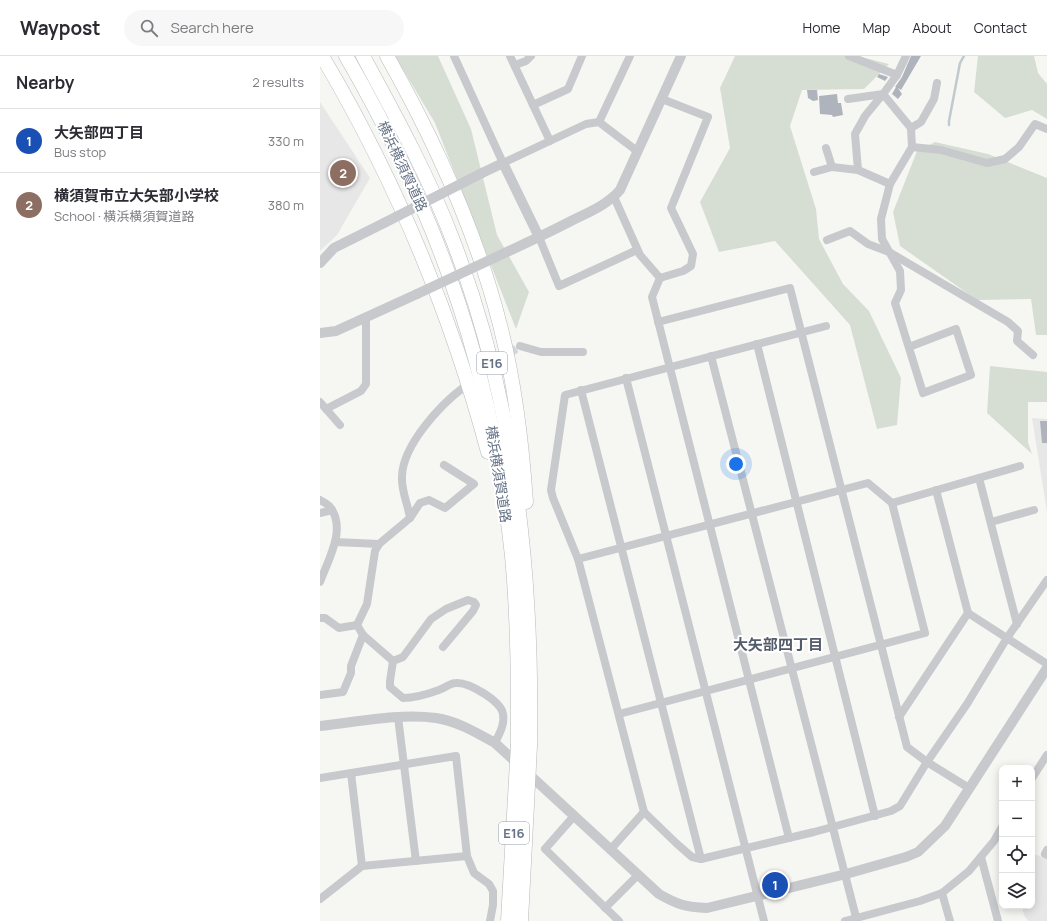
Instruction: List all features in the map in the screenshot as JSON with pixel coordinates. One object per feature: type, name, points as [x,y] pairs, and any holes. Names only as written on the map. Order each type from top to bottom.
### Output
[{"type":"highway","points":[[322,56],[357,120],[386,178],[412,236],[448,324],[470,389],[491,461],[512,558]]},
{"type":"highway","name":"横浜横須賀道路","points":[[346,56],[365,89],[404,166],[436,239],[461,309],[482,382],[492,428],[503,485],[512,558],[524,745],[521,921]]},
{"type":"highway","name":"横浜横須賀道路","points":[[363,56],[410,145],[452,237],[470,286],[485,335],[506,426],[520,515],[529,618],[531,694],[524,745],[508,921]]},
{"type":"highway","points":[[387,56],[426,129],[455,193],[479,254],[503,339],[519,427],[535,597],[536,641],[531,694]]},
{"type":"street","points":[[454,56],[539,237],[559,286],[637,250]]},
{"type":"street","points":[[510,56],[550,141]]},
{"type":"street","points":[[515,65],[526,61],[531,56]]},
{"type":"street","points":[[533,104],[568,89],[582,56]]},
{"type":"street","points":[[599,122],[630,56]]},
{"type":"street","points":[[320,333],[336,331],[366,318],[539,237],[601,206],[614,197],[620,190],[681,56]]},
{"type":"street","points":[[849,56],[897,75]]},
{"type":"street","points":[[858,170],[855,134],[865,116],[897,75],[906,56]]},
{"type":"street","points":[[911,128],[921,122],[934,98],[937,83]]},
{"type":"street","points":[[848,99],[883,94]]},
{"type":"street","points":[[883,94],[911,128],[912,147],[890,184],[881,219],[882,239],[900,271],[901,290],[895,303],[923,393],[971,375],[956,329],[909,347]]},
{"type":"street","points":[[660,278],[683,271],[691,266],[693,254],[671,208],[708,117],[662,99]]},
{"type":"street","points":[[320,263],[334,248],[482,173],[586,124],[599,122],[637,151]]},
{"type":"street","points":[[912,147],[941,150],[987,163],[1005,159],[1019,147],[1035,124],[1047,129]]},
{"type":"street","points":[[826,148],[832,168]]},
{"type":"street","points":[[814,172],[832,168],[858,170],[890,184]]},
{"type":"street","points":[[614,197],[637,250],[660,278]]},
{"type":"street","points":[[827,240],[850,231],[868,244],[889,252],[1008,322],[1018,331],[1017,341],[1033,355]]},
{"type":"street","points":[[660,278],[652,297],[789,838]]},
{"type":"street","points":[[658,322],[790,288],[882,644],[907,747],[927,762],[969,788]]},
{"type":"street","points":[[326,409],[362,391],[366,384],[366,318]]},
{"type":"street","points":[[826,326],[565,395],[551,490],[578,559],[644,812],[692,857],[701,859],[875,816],[891,811],[900,806],[927,762],[967,704],[1007,638],[1047,580]]},
{"type":"street","points":[[757,344],[875,816]]},
{"type":"street","points":[[520,346],[541,352],[583,352]]},
{"type":"street","points":[[711,356],[857,919]]},
{"type":"street","points":[[626,378],[764,921]]},
{"type":"street","points":[[410,518],[409,509],[403,492],[402,475],[408,452],[428,421],[454,394],[464,387]]},
{"type":"street","points":[[581,390],[701,859]]},
{"type":"street","points":[[320,402],[340,425]]},
{"type":"street","points":[[357,625],[367,604],[375,551],[379,544],[410,518],[420,503],[429,500],[445,508],[474,484],[444,465]]},
{"type":"street","points":[[892,503],[1020,466]]},
{"type":"street","points":[[979,478],[1017,624]]},
{"type":"street","points":[[578,559],[868,483],[892,503],[925,633],[618,714]]},
{"type":"street","points":[[936,490],[968,613],[1047,664]]},
{"type":"street","points":[[320,500],[329,506],[334,513],[337,527],[335,542],[320,582]]},
{"type":"street","points":[[320,513],[332,510]]},
{"type":"street","points":[[991,522],[1034,510]]},
{"type":"street","points":[[335,542],[379,544]]},
{"type":"street","points":[[393,661],[403,657],[431,619],[446,609],[468,600],[474,602],[476,605],[472,611],[443,647]]},
{"type":"street","points":[[899,717],[968,613]]},
{"type":"street","points":[[320,618],[325,618],[339,628],[357,625]]},
{"type":"street","points":[[357,625],[363,635],[393,661]]},
{"type":"street","points":[[320,695],[343,692],[351,673],[351,666],[363,635]]},
{"type":"street","points":[[393,661],[390,687],[403,698],[441,690],[454,683],[464,683],[472,686],[497,704],[503,712],[504,724],[495,743]]},
{"type":"street","points":[[320,726],[398,716],[437,718],[466,727],[495,743],[659,894],[677,904],[707,908],[846,874],[906,857],[918,852],[945,826],[1047,668]]},
{"type":"street","points":[[398,716],[416,861]]},
{"type":"street","points":[[1035,773],[1047,755]]},
{"type":"street","points":[[320,778],[456,756],[467,856],[474,873],[489,884],[493,891],[490,921]]},
{"type":"street","points":[[351,773],[362,866]]},
{"type":"street","points":[[610,850],[644,812]]},
{"type":"street","points":[[574,816],[545,849],[619,921]]},
{"type":"street","points":[[845,921],[920,901],[942,893],[969,871],[994,841],[999,832]]},
{"type":"street","points":[[1047,850],[1045,854],[1047,855]]},
{"type":"street","points":[[320,899],[362,866],[467,856]]},
{"type":"street","points":[[981,857],[998,921]]},
{"type":"street","points":[[605,908],[638,875]]},
{"type":"street","points":[[942,893],[950,921]]},
{"type":"shaded area","points":[[395,56],[438,56],[471,129],[497,235],[529,292],[516,329],[435,123]]},
{"type":"shaded area","points":[[735,56],[857,56],[889,64],[864,89],[802,90],[790,126],[816,209],[819,239],[843,284],[869,311],[901,378],[897,425],[877,429],[850,325],[775,241],[719,252],[700,202],[730,148],[720,88]]},
{"type":"shaded area","points":[[978,56],[1034,56],[1038,73],[1047,84],[1047,119],[1032,110],[1005,118],[974,92]]},
{"type":"shaded area","points":[[320,102],[370,178],[337,235],[320,251]]},
{"type":"shaded area","points":[[935,142],[988,154],[1047,178],[1047,335],[1036,335],[1031,299],[977,300],[900,246],[893,212],[917,151]]},
{"type":"shaded area","points":[[990,366],[1047,372],[1047,402],[1028,402],[1028,442],[1032,454],[987,413]]},
{"type":"shaded area","points":[[1032,418],[1047,419],[1047,512]]},
{"type":"shaded area","points":[[1035,854],[1047,859],[1047,921],[1028,921],[1024,915],[1023,909],[1035,909]]},
{"type":"building","points":[[911,56],[921,56],[901,90],[898,88],[902,94],[898,99],[892,94],[902,77]]},
{"type":"building","points":[[879,74],[888,77],[885,81],[877,77]]},
{"type":"building","points":[[807,90],[817,90],[818,100],[813,101],[808,98]]},
{"type":"building","points":[[837,94],[838,103],[841,103],[843,115],[833,117],[832,115],[820,114],[819,96]]},
{"type":"building","points":[[1040,421],[1047,421],[1047,443],[1042,443]]},
{"type":"waterway","points":[[949,125],[960,63],[964,56]]},
{"type":"tunnel","points":[[490,367],[520,346]]},
{"type":"place","name":"横須賀市立大矢部小学校","points":[[343,173]]},
{"type":"place","name":"大矢部四丁目","points":[[775,885]]},
{"type":"district","name":"大矢部四丁目","points":[[778,644]]}]
